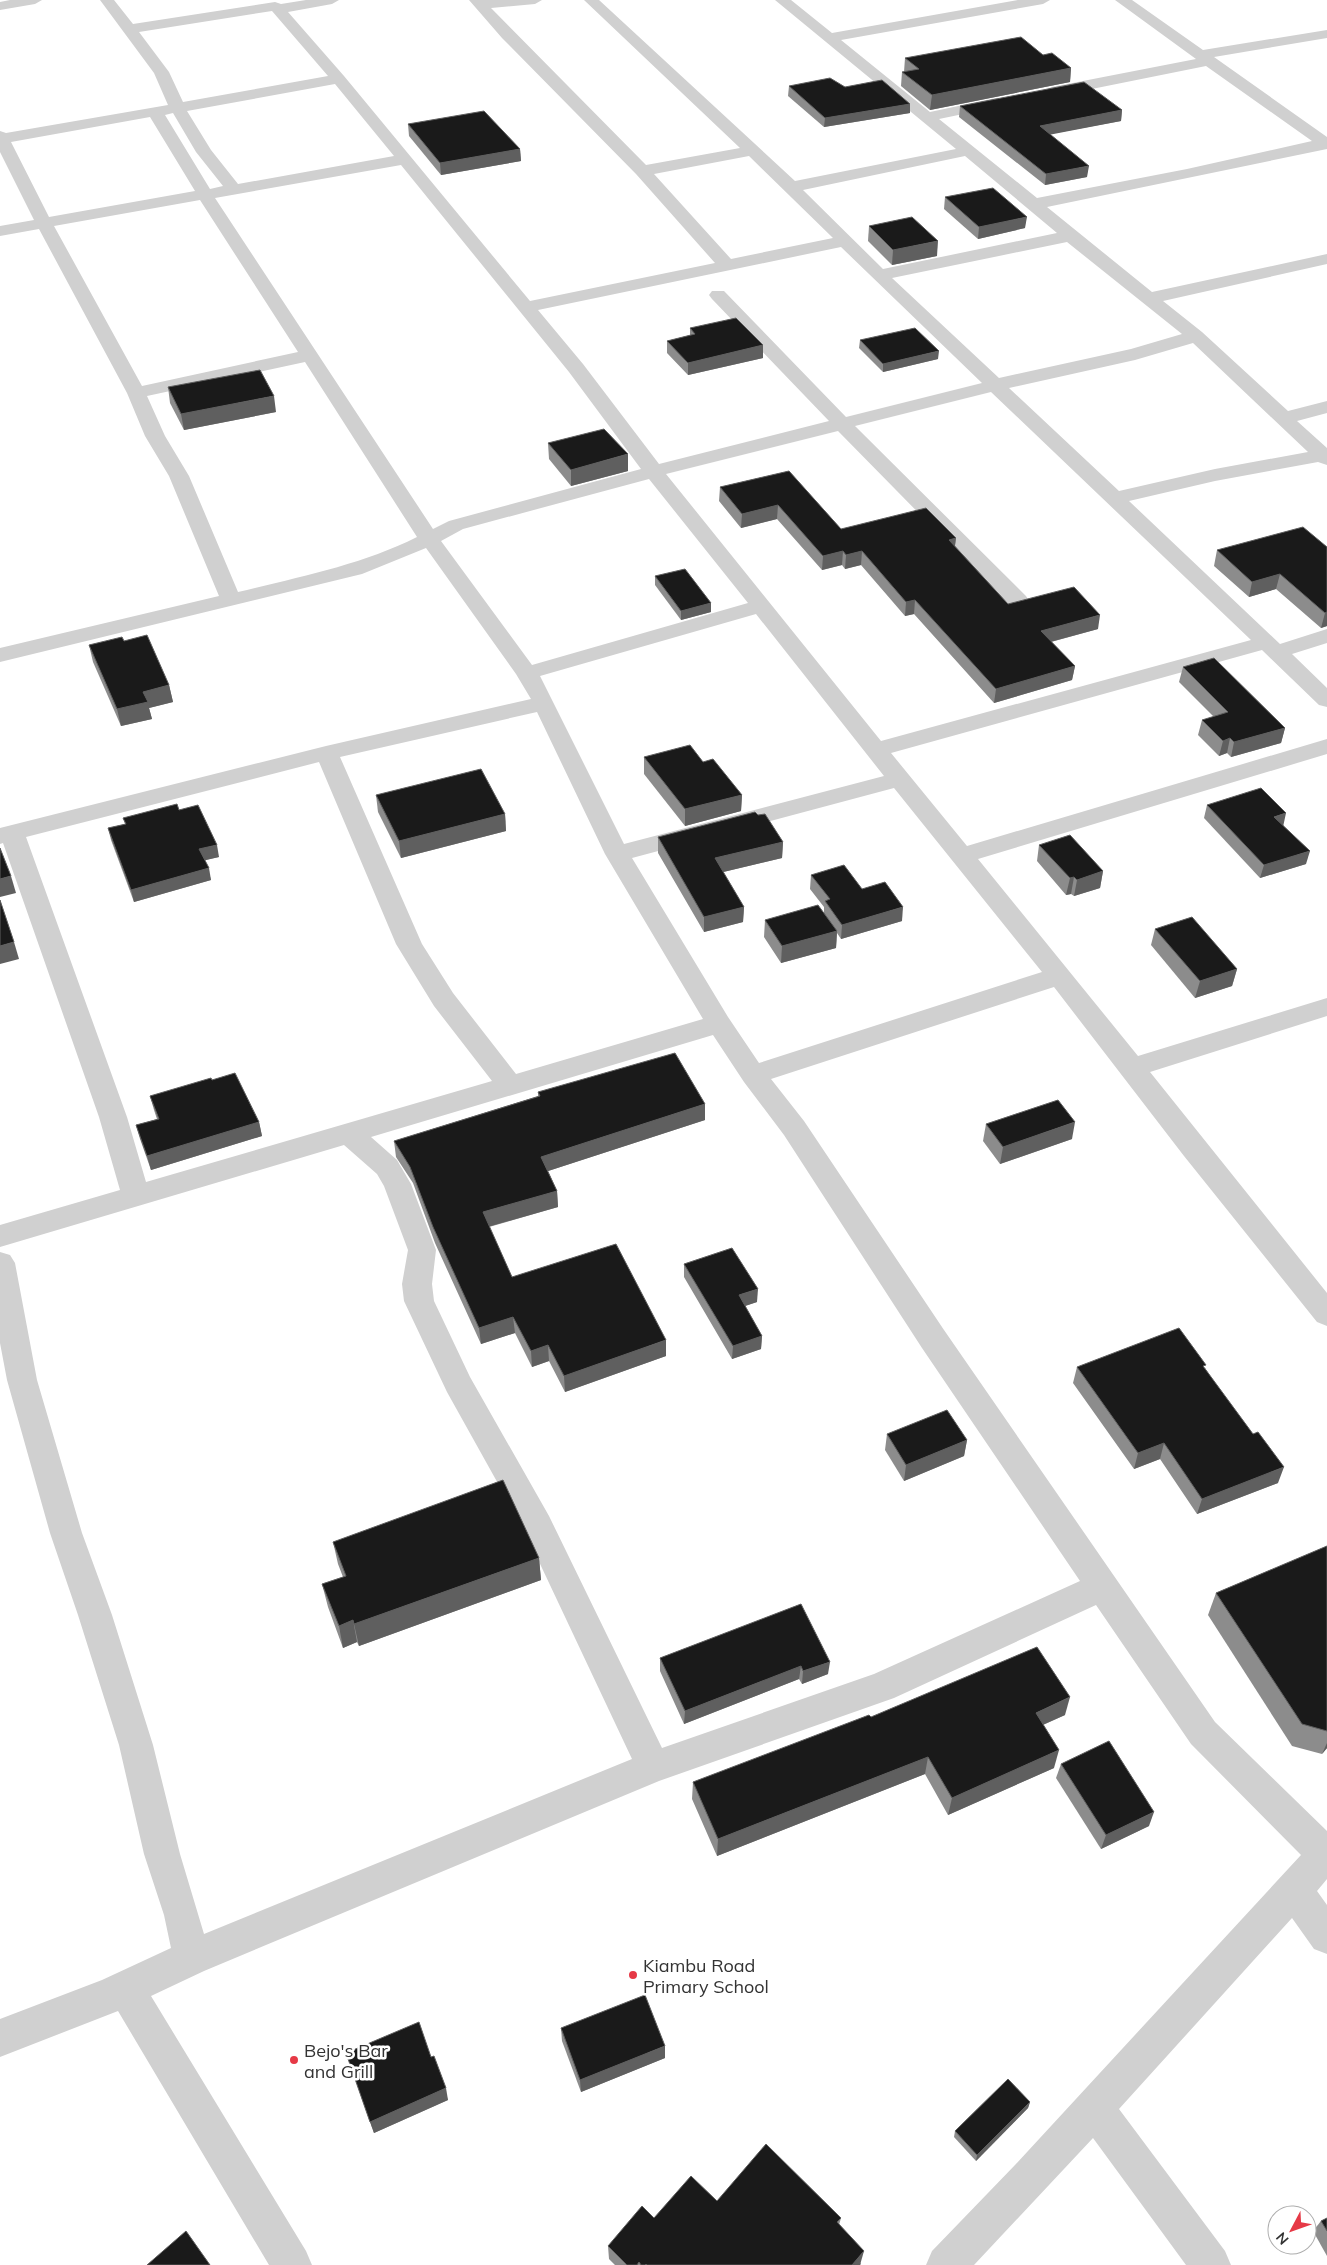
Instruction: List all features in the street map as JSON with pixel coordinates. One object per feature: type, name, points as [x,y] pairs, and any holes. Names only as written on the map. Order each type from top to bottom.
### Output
[{"type":"street","points":[[7,3],[35,0]]},
{"type":"street","points":[[107,0],[161,72],[176,106],[204,152],[234,190]]},
{"type":"street","points":[[130,29],[274,5],[332,0]]},
{"type":"street","points":[[478,2],[535,0]]},
{"type":"street","points":[[782,0],[1034,204],[1147,299],[1196,336],[1325,457]]},
{"type":"street","points":[[829,38],[1044,0]]},
{"type":"street","points":[[1122,0],[1326,143]]},
{"type":"street","points":[[595,1],[791,187],[879,275],[1327,700]]},
{"type":"street","points":[[478,2],[562,92],[642,172],[727,265]]},
{"type":"street","points":[[274,5],[339,79],[526,307],[654,472],[899,779],[1133,1067],[1194,1149],[1327,1314]]},
{"type":"street","points":[[1034,96],[1206,58],[1327,34]]},
{"type":"street","points":[[231,600],[179,476],[155,436],[136,393],[0,138],[339,79]]},
{"type":"street","points":[[926,117],[1014,99]]},
{"type":"street","points":[[154,110],[205,195],[428,537],[527,674],[544,704],[617,854],[719,1024],[753,1075],[794,1128],[933,1339],[1202,1733],[1326,1854],[946,2265]]},
{"type":"street","points":[[1034,204],[1187,174],[1326,143]]},
{"type":"street","points":[[642,172],[752,151]]},
{"type":"street","points":[[791,187],[968,151]]},
{"type":"street","points":[[0,231],[405,159]]},
{"type":"street","points":[[879,275],[1070,236]]},
{"type":"street","points":[[526,307],[845,241]]},
{"type":"street","points":[[1147,299],[1327,259]]},
{"type":"street","points":[[718,295],[841,423],[1018,601]]},
{"type":"street","points":[[0,655],[355,570],[388,558],[456,525],[841,423],[995,385],[1135,354],[1196,336]]},
{"type":"street","points":[[136,393],[311,355]]},
{"type":"street","points":[[1285,418],[1327,407]]},
{"type":"street","points":[[1116,498],[1215,475],[1325,457]]},
{"type":"street","points":[[527,674],[762,606]]},
{"type":"street","points":[[876,750],[1272,647],[1327,636]]},
{"type":"street","points":[[136,1196],[113,1117],[6,834],[326,753],[544,704]]},
{"type":"street","points":[[962,856],[1327,746]]},
{"type":"street","points":[[326,753],[350,800],[383,886],[410,945],[437,989],[510,1086]]},
{"type":"street","points":[[617,854],[899,779]]},
{"type":"street","points":[[753,1075],[1058,976]]},
{"type":"street","points":[[1133,1067],[1327,1007]]},
{"type":"street","points":[[0,1236],[719,1024]]},
{"type":"street","points":[[348,1133],[387,1168],[398,1184],[422,1250],[417,1284],[418,1301],[458,1383],[538,1526],[563,1582],[654,1767]]},
{"type":"street","points":[[0,1263],[22,1380],[66,1533],[95,1615],[136,1745],[162,1854],[182,1915],[192,1958]]},
{"type":"street","points":[[0,2038],[126,1989],[192,1958],[654,1767],[882,1687],[1101,1587]]},
{"type":"street","points":[[1294,1890],[1327,1936]]},
{"type":"street","points":[[126,1989],[292,2265]]},
{"type":"street","points":[[1094,2107],[1211,2265]]},
{"type":"building","points":[[1021,37],[1043,55],[1052,53],[1071,68],[932,95],[902,72],[919,69],[905,58]]},
{"type":"building","points":[[830,78],[845,87],[882,80],[910,104],[825,118],[789,86]]},
{"type":"building","points":[[1084,82],[1122,110],[1040,126],[1089,166],[1046,174],[960,106]]},
{"type":"building","points":[[484,111],[520,149],[440,163],[408,124]]},
{"type":"building","points":[[993,188],[1027,217],[979,227],[945,197]]},
{"type":"building","points":[[912,217],[938,241],[893,250],[869,226]]},
{"type":"building","points":[[736,318],[763,345],[688,363],[667,341],[695,334],[690,328]]},
{"type":"building","points":[[915,328],[939,351],[883,364],[860,340]]},
{"type":"building","points":[[260,370],[274,396],[181,414],[168,387]]},
{"type":"building","points":[[604,429],[628,454],[571,470],[548,443]]},
{"type":"building","points":[[789,471],[841,529],[926,508],[956,538],[949,540],[1008,604],[1074,587],[1100,615],[1041,631],[1075,666],[996,689],[915,600],[906,602],[862,551],[846,555],[843,551],[823,556],[778,505],[742,514],[720,487]]},
{"type":"building","points":[[1303,527],[1327,547],[1327,612],[1325,613],[1280,574],[1252,582],[1217,550]]},
{"type":"building","points":[[685,569],[711,603],[681,611],[655,576]]},
{"type":"building","points":[[147,635],[169,685],[143,692],[148,702],[117,709],[89,645],[122,637],[124,641]]},
{"type":"building","points":[[1214,658],[1285,728],[1234,742],[1230,738],[1223,741],[1202,720],[1228,712],[1183,667]]},
{"type":"building","points":[[690,745],[703,762],[713,759],[742,795],[685,809],[644,757]]},
{"type":"building","points":[[481,769],[505,814],[399,841],[376,795]]},
{"type":"building","points":[[1261,788],[1286,813],[1274,817],[1310,851],[1264,865],[1207,805]]},
{"type":"building","points":[[177,804],[179,810],[198,805],[217,845],[199,849],[209,868],[131,890],[108,828],[126,824],[123,818]]},
{"type":"building","points":[[755,812],[758,815],[765,814],[783,842],[715,858],[744,907],[704,917],[658,837]]},
{"type":"building","points":[[1070,835],[1103,871],[1077,880],[1074,877],[1070,878],[1039,845]]},
{"type":"building","points":[[0,848],[11,876],[0,879]]},
{"type":"building","points":[[844,865],[862,889],[885,882],[903,907],[842,925],[825,901],[830,899],[811,875]]},
{"type":"building","points":[[0,900],[14,942],[0,946]]},
{"type":"building","points":[[818,905],[837,931],[782,946],[765,920]]},
{"type":"building","points":[[1192,917],[1237,969],[1200,981],[1155,929]]},
{"type":"building","points":[[675,1053],[705,1104],[541,1157],[557,1191],[483,1212],[512,1277],[616,1244],[666,1340],[564,1376],[548,1345],[531,1351],[513,1317],[479,1328],[433,1227],[410,1167],[394,1141],[540,1096],[538,1092]]},
{"type":"building","points":[[235,1073],[259,1122],[147,1156],[136,1125],[159,1119],[150,1096]]},
{"type":"building","points":[[1058,1100],[1075,1122],[1003,1147],[986,1124]]},
{"type":"building","points":[[732,1248],[758,1289],[739,1295],[762,1336],[733,1346],[684,1264]]},
{"type":"building","points":[[1179,1328],[1206,1365],[1203,1366],[1253,1434],[1258,1432],[1284,1467],[1202,1499],[1164,1443],[1138,1453],[1077,1367]]},
{"type":"building","points":[[947,1410],[967,1440],[906,1465],[887,1434]]},
{"type":"building","points":[[503,1480],[539,1558],[354,1624],[353,1620],[339,1626],[322,1584],[346,1576],[333,1542]]},
{"type":"building","points":[[1327,1546],[1327,1731],[1302,1724],[1216,1593]]},
{"type":"building","points":[[801,1604],[830,1662],[803,1671],[801,1666],[685,1711],[660,1658]]},
{"type":"building","points":[[1037,1647],[1070,1697],[1036,1713],[1059,1750],[952,1798],[928,1757],[718,1839],[693,1782],[869,1715],[871,1717]]},
{"type":"building","points":[[1109,1741],[1154,1812],[1106,1835],[1061,1764]]},
{"type":"building","points":[[645,1995],[665,2046],[580,2080],[561,2028]]},
{"type":"building","points":[[419,2022],[431,2057],[434,2056],[446,2088],[370,2122],[346,2053]]},
{"type":"building","points":[[1008,2079],[1030,2102],[977,2155],[955,2131]]},
{"type":"building","points":[[766,2144],[841,2218],[837,2222],[864,2251],[852,2265],[641,2265],[639,2262],[637,2265],[627,2265],[608,2246],[642,2206],[654,2218],[691,2176],[717,2201]]},
{"type":"building","points":[[1327,2218],[1327,2231],[1321,2221]]},
{"type":"building","points":[[186,2231],[210,2265],[147,2265]]},
{"type":"place","name":"Kiambu Road Primary School","points":[[633,1975]]},
{"type":"place","name":"Bejo's Bar and Grill","points":[[294,2060]]}]
